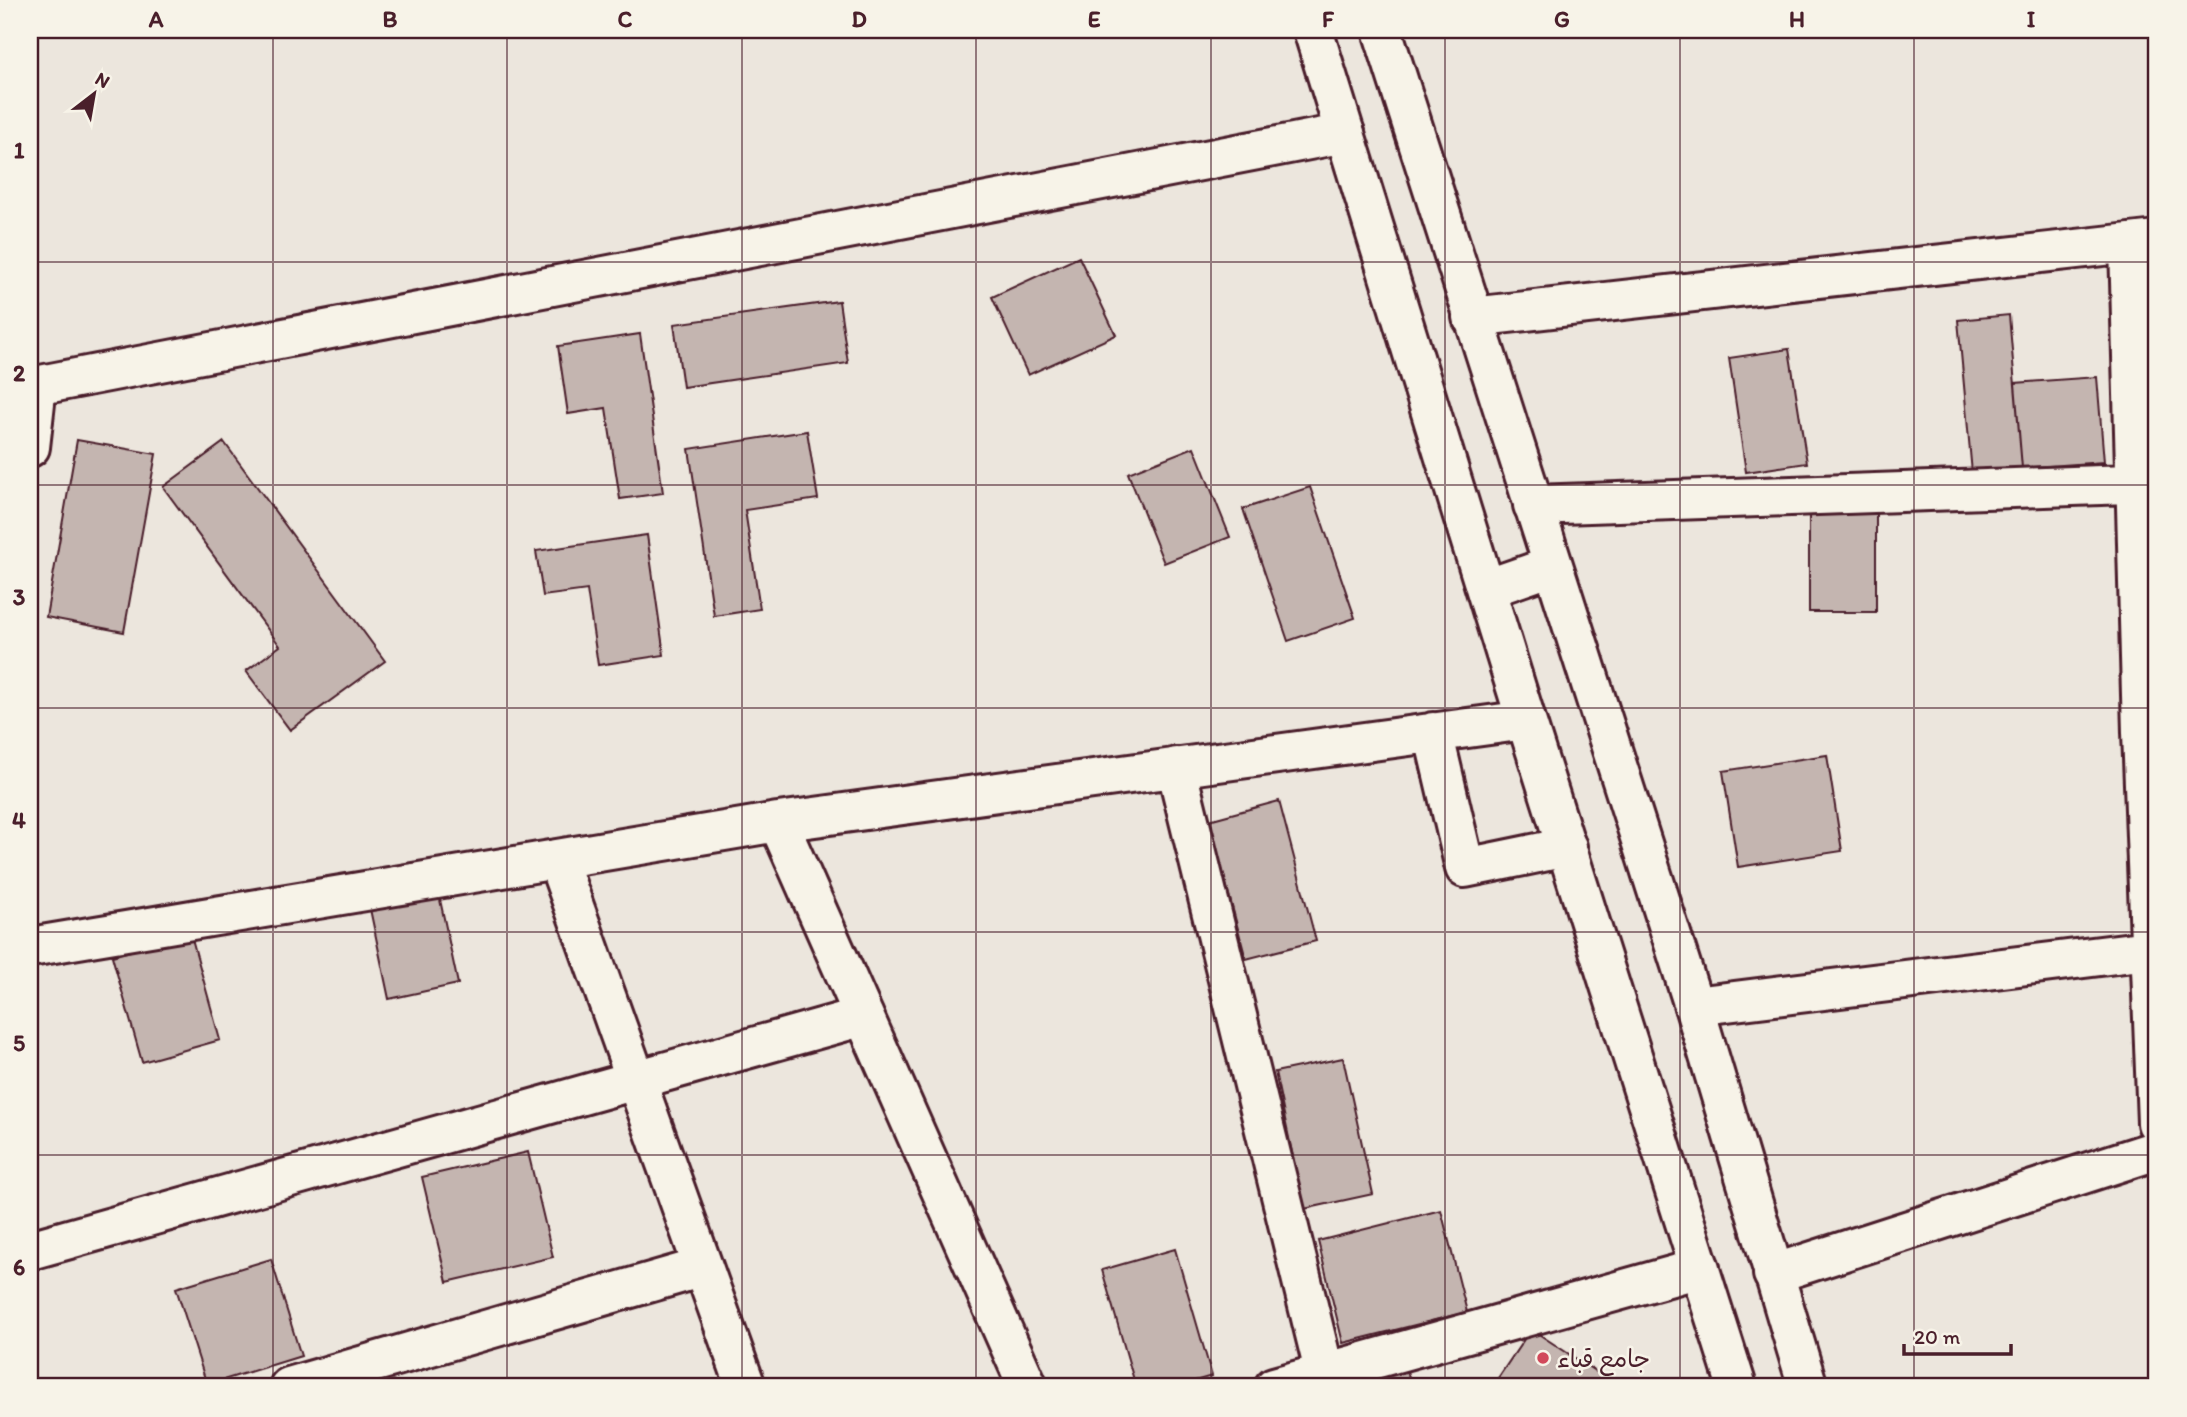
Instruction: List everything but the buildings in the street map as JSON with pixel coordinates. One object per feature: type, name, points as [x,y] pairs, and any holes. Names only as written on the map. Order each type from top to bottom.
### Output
[{"type":"street","points":[[1313,30],[1526,720],[1738,1387]]},
{"type":"street","points":[[1382,30],[1694,1006],[1808,1387]]},
{"type":"street","points":[[30,447],[34,386],[1345,133]]},
{"type":"street","points":[[1472,317],[2143,241],[2157,1123]]},
{"type":"street","points":[[1533,505],[2146,483]]},
{"type":"street","points":[[1486,589],[1552,566]]},
{"type":"street","points":[[30,947],[778,822],[1526,720]]},
{"type":"street","points":[[1433,732],[1465,868],[1567,846]]},
{"type":"street","points":[[1176,767],[1326,1380]]},
{"type":"street","points":[[778,822],[1028,1387]]},
{"type":"street","points":[[557,859],[746,1387]]},
{"type":"street","points":[[1694,1006],[2154,950]]},
{"type":"street","points":[[30,1250],[864,1016]]},
{"type":"street","points":[[1773,1275],[2157,1150]]},
{"type":"street","points":[[289,1387],[703,1267]]},
{"type":"street","points":[[1274,1387],[1326,1380],[1700,1268]]},
{"type":"place","name":"جامع قباء","points":[[1543,1358]]}]
